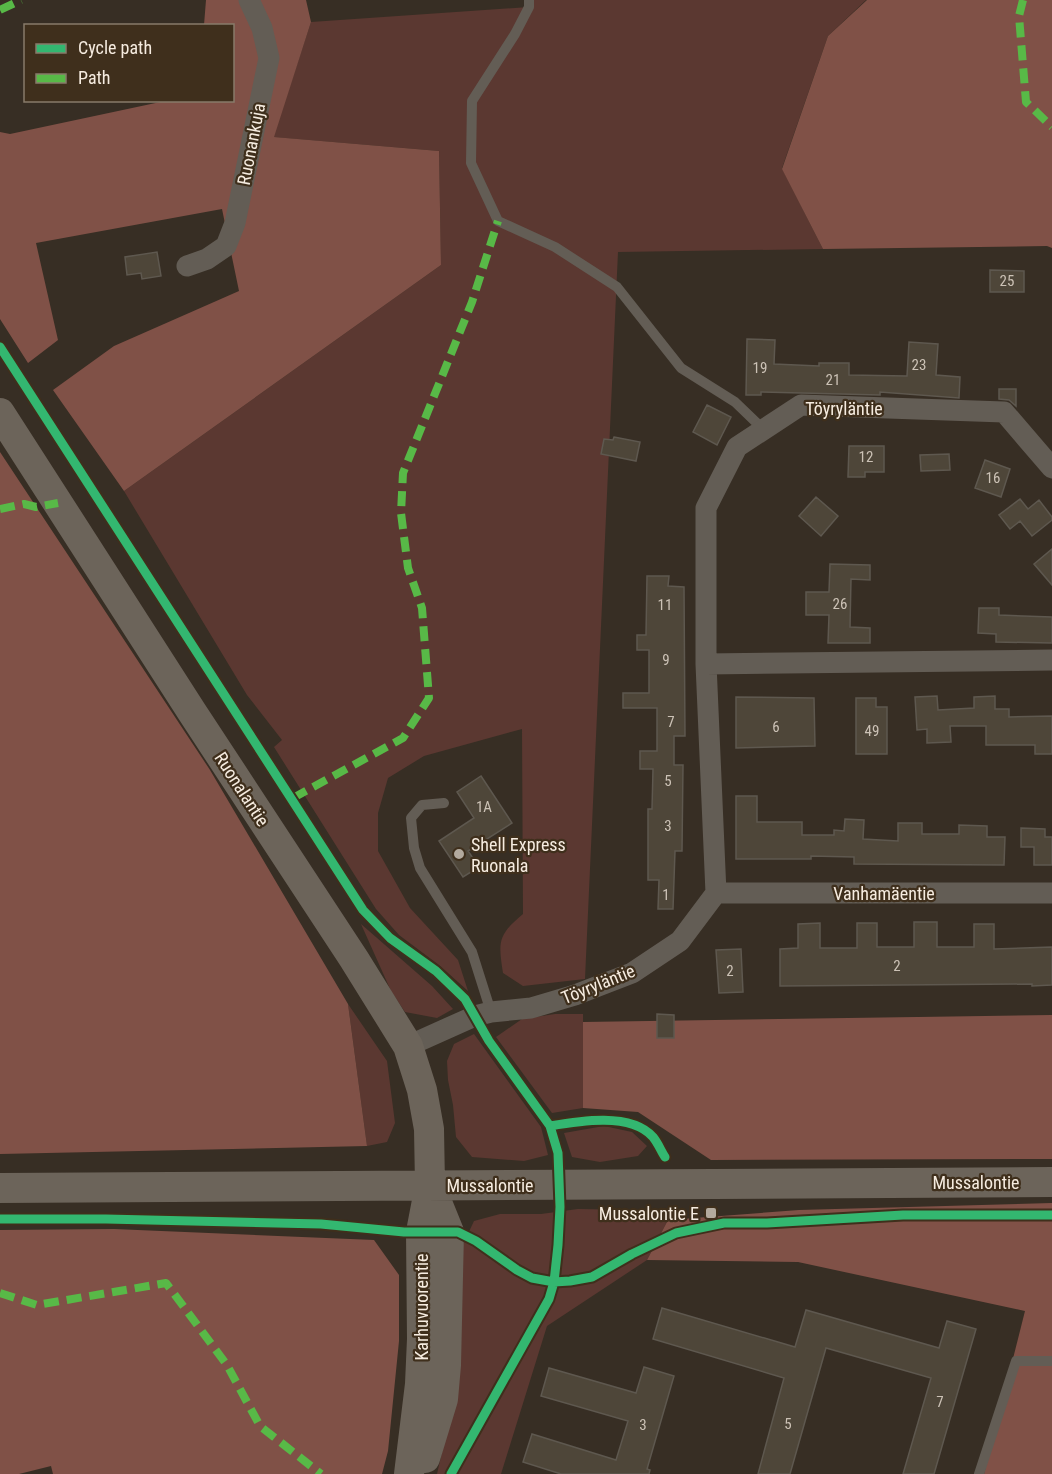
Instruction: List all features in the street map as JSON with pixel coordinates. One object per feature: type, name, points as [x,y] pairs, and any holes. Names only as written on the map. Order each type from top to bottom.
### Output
[{"type":"street","name":"Ruonankuja","points":[[187,266],[207,259],[226,246],[235,224],[268,58],[262,28],[249,0]]},
{"type":"street","name":"Töyryläntie","points":[[408,1046],[475,1016],[531,1008],[632,973],[680,941],[716,893],[706,664],[706,508],[737,447],[801,405],[1004,412],[1052,468]]},
{"type":"street","name":"Ruonalantie","points":[[0,412],[408,1046],[422,1090],[429,1129],[430,1185]]},
{"type":"street","points":[[706,664],[1052,660]]},
{"type":"street","name":"Vanhamäentie","points":[[716,893],[1052,892]]},
{"type":"street","name":"Mussalontie","points":[[0,1188],[1052,1182]]},
{"type":"street","name":"Karhuvuorentie","points":[[409,1474],[421,1372],[421,1232],[430,1185]]},
{"type":"street","name":"Karhuvuorentie","points":[[418,1474],[437,1424],[443,1399],[446,1365],[449,1232],[430,1185]]},
{"type":"lane","points":[[529,0],[529,7],[515,34],[472,101],[471,163],[498,221],[555,247],[617,287],[681,368],[735,402],[764,429]]},
{"type":"lane","points":[[444,803],[422,805],[411,818],[414,848],[420,868],[472,952],[491,1012]]},
{"type":"lane","points":[[979,1474],[1016,1361],[1052,1361]]},
{"type":"shaded area","points":[[206,0],[306,0],[311,22],[274,137],[439,151],[441,265],[124,491],[53,390],[114,346],[239,291],[222,209],[36,243],[58,340],[28,363],[0,319],[0,132],[10,134],[160,102],[234,102],[234,24],[204,24]]},
{"type":"shaded area","points":[[527,0],[866,0],[828,36],[782,168],[823,249],[618,252],[585,979],[523,986],[503,973],[500,953],[504,933],[523,914],[522,729],[424,756],[388,778],[378,813],[378,851],[410,908],[458,960],[468,991],[439,965],[399,935],[376,909],[274,747],[282,740],[247,695],[124,491],[441,265],[439,151],[273,137],[311,22],[529,7]]},
{"type":"shaded area","points":[[867,0],[1052,0],[1052,248],[1047,246],[823,249],[782,169],[828,36]]},
{"type":"shaded area","points":[[0,452],[210,770],[348,1004],[367,1146],[0,1154]]},
{"type":"shaded area","points":[[361,924],[432,986],[453,1009],[437,1018],[405,1012],[391,991]]},
{"type":"shaded area","points":[[348,1004],[387,1061],[395,1123],[387,1142],[367,1146]]},
{"type":"shaded area","points":[[555,1014],[583,1014],[583,1108],[552,1113],[496,1037],[522,1019]]},
{"type":"shaded area","points":[[1052,1015],[1052,1159],[711,1160],[638,1112],[583,1108],[583,1022]]},
{"type":"shaded area","points":[[474,1034],[541,1127],[548,1155],[524,1161],[472,1157],[456,1137],[447,1061],[454,1044]]},
{"type":"shaded area","points":[[604,1126],[632,1132],[647,1146],[638,1156],[600,1162],[572,1157],[564,1133]]},
{"type":"shaded area","points":[[1052,1203],[1052,1474],[984,1474],[1025,1311],[798,1262],[647,1260],[668,1220],[799,1210]]},
{"type":"shaded area","points":[[578,1209],[633,1210],[668,1220],[647,1260],[547,1326],[501,1474],[437,1474],[459,1378],[459,1253],[474,1221],[500,1214],[541,1214]]},
{"type":"shaded area","points":[[114,1229],[374,1240],[399,1275],[399,1341],[388,1451],[382,1474],[53,1474],[51,1466],[19,1474],[0,1474],[0,1230]]},
{"type":"building","points":[[157,252],[161,276],[142,279],[141,273],[127,275],[125,257]]},
{"type":"building","points":[[990,270],[1024,271],[1024,292],[990,292]]},
{"type":"building","points":[[747,339],[775,340],[774,364],[819,366],[819,363],[849,363],[849,375],[907,376],[909,342],[938,344],[936,375],[960,377],[959,398],[880,392],[880,395],[761,392],[761,395],[746,395]]},
{"type":"building","points":[[999,389],[1016,389],[1016,406],[1009,400],[999,399]]},
{"type":"building","points":[[707,405],[731,417],[717,445],[693,432]]},
{"type":"building","points":[[614,437],[640,442],[636,461],[601,454],[604,439],[613,440]]},
{"type":"building","points":[[849,446],[884,446],[884,472],[865,472],[865,477],[848,477]]},
{"type":"building","points":[[949,454],[950,470],[921,471],[920,455]]},
{"type":"building","points":[[985,460],[1010,469],[1001,497],[975,488]]},
{"type":"building","points":[[816,497],[838,516],[821,536],[799,516]]},
{"type":"building","points":[[1020,499],[1028,509],[1039,500],[1052,517],[1052,520],[1032,536],[1020,521],[1010,529],[999,515]]},
{"type":"building","points":[[1052,549],[1052,585],[1034,564]]},
{"type":"building","points":[[830,564],[870,565],[870,580],[851,579],[850,627],[870,628],[870,643],[828,643],[829,615],[806,615],[806,592],[829,592]]},
{"type":"building","points":[[647,576],[669,576],[668,586],[684,587],[685,736],[674,736],[674,765],[683,765],[682,851],[675,851],[673,909],[658,909],[659,880],[648,880],[648,809],[652,809],[653,769],[640,769],[640,751],[657,751],[657,708],[623,708],[623,693],[649,693],[649,650],[637,650],[637,635],[646,635]]},
{"type":"building","points":[[979,608],[999,608],[999,615],[1052,617],[1052,643],[996,642],[996,634],[978,633]]},
{"type":"building","points":[[937,696],[938,710],[974,708],[974,697],[995,696],[995,709],[1009,709],[1009,717],[1052,716],[1052,754],[1035,754],[1035,745],[986,745],[986,726],[950,726],[951,742],[927,743],[927,729],[917,730],[915,697]]},
{"type":"building","points":[[736,697],[814,698],[815,746],[736,748]]},
{"type":"building","points":[[856,698],[876,698],[876,707],[887,707],[887,754],[856,754]]},
{"type":"building","points":[[481,776],[512,823],[468,851],[479,867],[463,877],[439,841],[474,818],[457,792]]},
{"type":"building","points":[[736,796],[757,796],[757,822],[802,822],[802,835],[834,835],[834,830],[844,831],[845,819],[864,820],[863,839],[898,841],[898,823],[922,823],[922,834],[959,834],[959,825],[987,826],[987,837],[1005,837],[1004,865],[854,864],[854,857],[811,856],[811,859],[736,859]]},
{"type":"building","points":[[1021,828],[1045,829],[1045,837],[1052,837],[1052,865],[1034,865],[1034,847],[1021,847]]},
{"type":"building","points":[[914,922],[937,922],[937,947],[974,947],[974,924],[994,924],[994,949],[1052,947],[1052,985],[780,986],[780,949],[798,948],[798,924],[820,923],[820,948],[857,948],[857,923],[877,923],[877,947],[914,947]]},
{"type":"building","points":[[741,949],[743,992],[719,993],[716,950]]},
{"type":"building","points":[[657,1014],[674,1015],[674,1038],[657,1038]]},
{"type":"building","points":[[662,1308],[795,1347],[806,1310],[939,1348],[947,1321],[976,1329],[934,1474],[903,1474],[931,1378],[826,1348],[790,1474],[758,1474],[784,1378],[653,1339]]},
{"type":"building","points":[[644,1367],[674,1376],[647,1469],[650,1470],[649,1474],[561,1474],[523,1462],[532,1434],[616,1460],[628,1421],[541,1396],[549,1368],[636,1393]]},
{"type":"marked path","points":[[0,10],[21,0]]},
{"type":"marked path","points":[[1023,0],[1019,16],[1026,102],[1052,127]]},
{"type":"marked path","points":[[293,798],[403,738],[429,698],[422,608],[408,568],[401,513],[403,473],[472,302],[498,221]]},
{"type":"marked path","points":[[0,509],[24,504],[36,507],[58,503]]},
{"type":"marked path","points":[[0,1293],[37,1305],[166,1283],[227,1365],[260,1426],[321,1474]]},
{"type":"cycle path","points":[[0,347],[363,910],[390,938],[436,971],[465,999],[489,1041],[550,1126],[558,1153],[560,1207],[554,1282],[549,1299],[451,1474]]},
{"type":"cycle path","points":[[550,1126],[604,1120],[632,1124],[653,1137],[665,1157]]},
{"type":"cycle path","points":[[0,1219],[321,1224],[404,1232],[458,1232],[476,1241],[532,1278],[554,1282],[592,1277],[632,1254],[676,1233],[724,1223],[767,1223],[903,1215],[1052,1215]]},
{"type":"place","name":"Shell Express Ruonala","points":[[459,854]]},
{"type":"place","name":"Mussalontie E","points":[[711,1213]]}]
